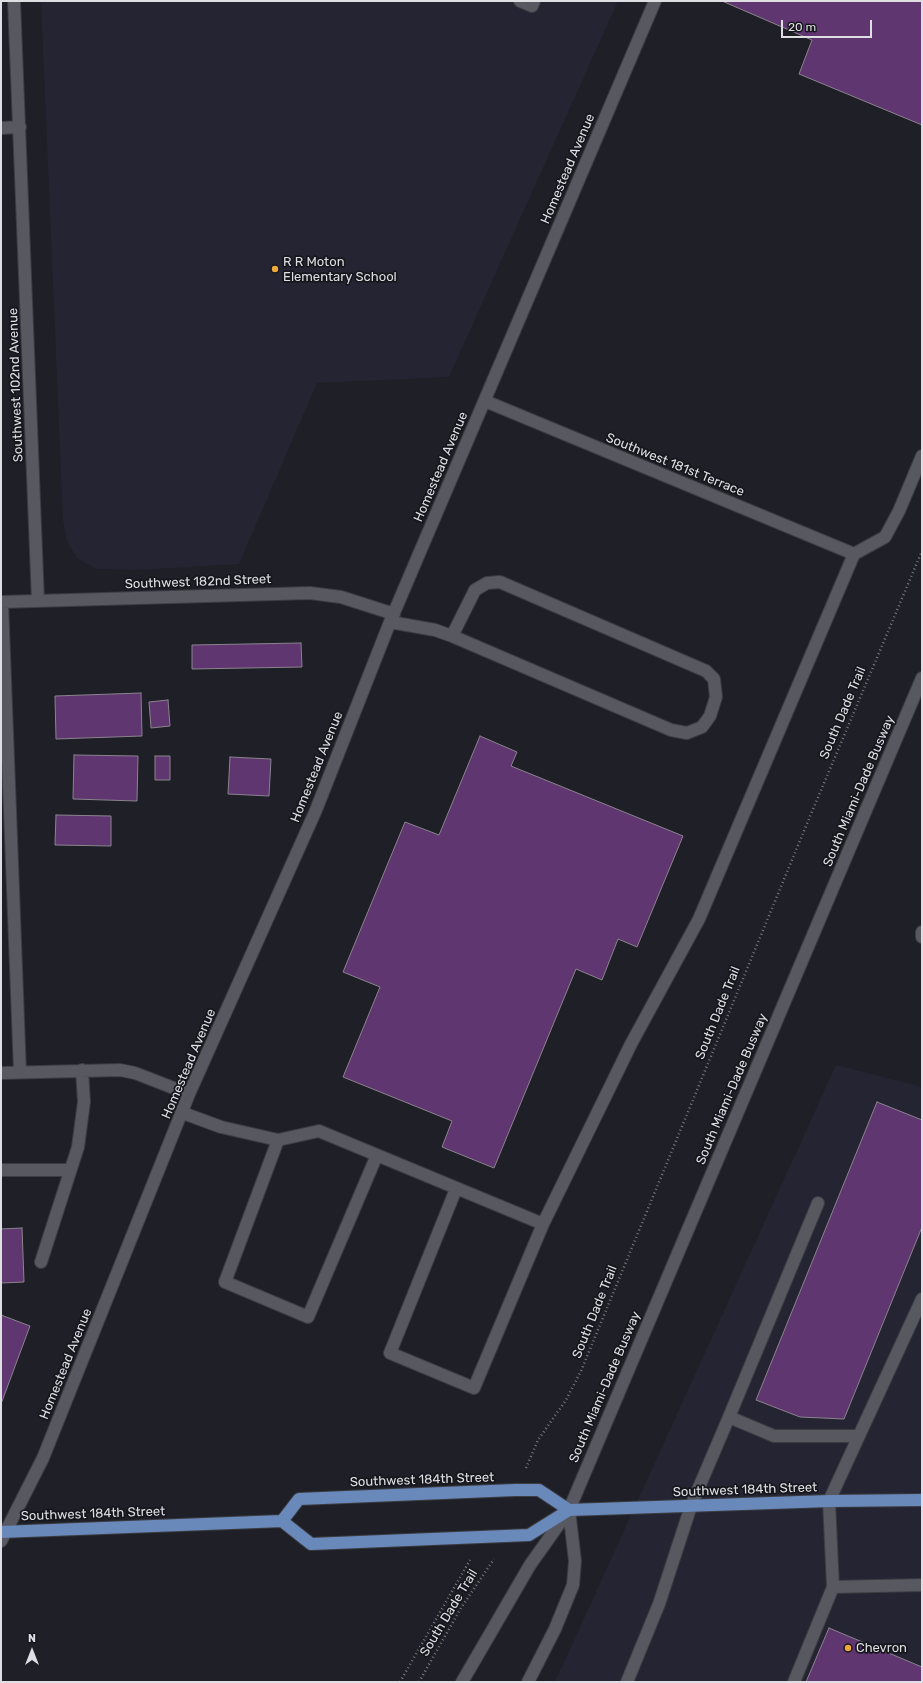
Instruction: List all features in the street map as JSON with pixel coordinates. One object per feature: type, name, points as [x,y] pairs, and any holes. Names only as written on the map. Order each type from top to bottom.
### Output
[{"type":"main road","name":"Southwest 184th Street","points":[[3,1535],[282,1521],[299,1499],[492,1491],[539,1490],[569,1510],[829,1501],[922,1500]]},
{"type":"main road","points":[[282,1521],[311,1544],[529,1535],[569,1510]]},
{"type":"street","name":"Southwest 102nd Avenue","points":[[14,1],[38,601]]},
{"type":"street","points":[[520,1],[532,6],[534,1]]},
{"type":"street","name":"Homestead Avenue","points":[[3,1535],[43,1458],[183,1113],[189,1094],[316,810],[392,618],[655,1]]},
{"type":"street","points":[[1,128],[20,127]]},
{"type":"street","name":"Southwest 181st Terrace","points":[[485,401],[854,554]]},
{"type":"street","points":[[456,1189],[390,1353],[474,1388],[543,1224],[631,1044],[699,919],[854,554],[885,537],[899,511],[922,456]]},
{"type":"street","name":"Southwest 182nd Street","points":[[2,602],[310,593],[341,597],[392,618],[452,636],[671,730],[687,733],[702,727],[710,716],[716,698],[714,679],[706,671],[500,582],[487,583],[475,590],[452,636]]},
{"type":"street","points":[[2,602],[20,1072]]},
{"type":"street","name":"South Miami-Dade Busway","points":[[462,1682],[530,1565],[569,1510],[922,678]]},
{"type":"street","points":[[922,932],[922,937]]},
{"type":"street","points":[[42,1262],[78,1146],[84,1102],[82,1070]]},
{"type":"street","points":[[1,1073],[120,1070],[128,1071],[189,1094]]},
{"type":"street","points":[[183,1113],[221,1127],[278,1140],[319,1131],[543,1224]]},
{"type":"street","points":[[278,1140],[225,1282],[308,1317],[377,1155]]},
{"type":"street","points":[[1,1170],[70,1170]]},
{"type":"street","points":[[626,1682],[659,1604],[691,1506],[818,1203]]},
{"type":"street","points":[[794,1682],[833,1588],[829,1501],[922,1300]]},
{"type":"street","points":[[729,1417],[774,1436],[859,1436]]},
{"type":"street","name":"South Miami-Dade Busway","points":[[528,1682],[555,1629],[573,1585],[575,1561],[569,1510]]},
{"type":"street","points":[[833,1588],[922,1585]]},
{"type":"path","name":"South Dade Trail","points":[[526,1469],[538,1440],[566,1400],[581,1371],[808,821],[922,552]]},
{"type":"path","name":"South Dade Trail","points":[[419,1682],[461,1608],[493,1562],[496,1554]]},
{"type":"path","points":[[400,1682],[470,1560]]},
{"type":"shaded area","name":"R R Moton Elementary School","points":[[41,1],[618,1],[449,377],[317,383],[239,564],[136,570],[97,569],[77,558],[67,542],[63,520]]},
{"type":"shaded area","points":[[836,1065],[922,1087],[922,1682],[555,1682]]},
{"type":"building","points":[[722,1],[922,1],[922,125],[799,74],[812,40]]},
{"type":"building","points":[[301,643],[302,667],[192,669],[192,645]]},
{"type":"building","points":[[141,693],[142,736],[56,739],[55,696]]},
{"type":"building","points":[[168,700],[170,726],[151,728],[149,702]]},
{"type":"building","points":[[480,736],[517,752],[511,766],[683,836],[637,947],[618,939],[602,980],[576,969],[494,1168],[442,1147],[452,1121],[343,1077],[380,987],[343,972],[405,822],[439,835]]},
{"type":"building","points":[[74,755],[138,756],[137,801],[73,799]]},
{"type":"building","points":[[155,756],[170,756],[170,780],[155,780]]},
{"type":"building","points":[[230,757],[271,759],[269,796],[228,794]]},
{"type":"building","points":[[56,815],[111,816],[111,846],[55,845]]},
{"type":"building","points":[[877,1102],[922,1120],[922,1227],[844,1419],[800,1417],[756,1400]]},
{"type":"building","points":[[22,1228],[24,1282],[1,1283],[1,1229]]},
{"type":"building","points":[[1,1315],[30,1326],[1,1404]]},
{"type":"building","name":"Chevron","points":[[829,1628],[922,1667],[922,1682],[806,1682]]},
{"type":"place","name":"R R Moton Elementary School","points":[[275,269]]},
{"type":"place","name":"Chevron","points":[[848,1648]]}]
